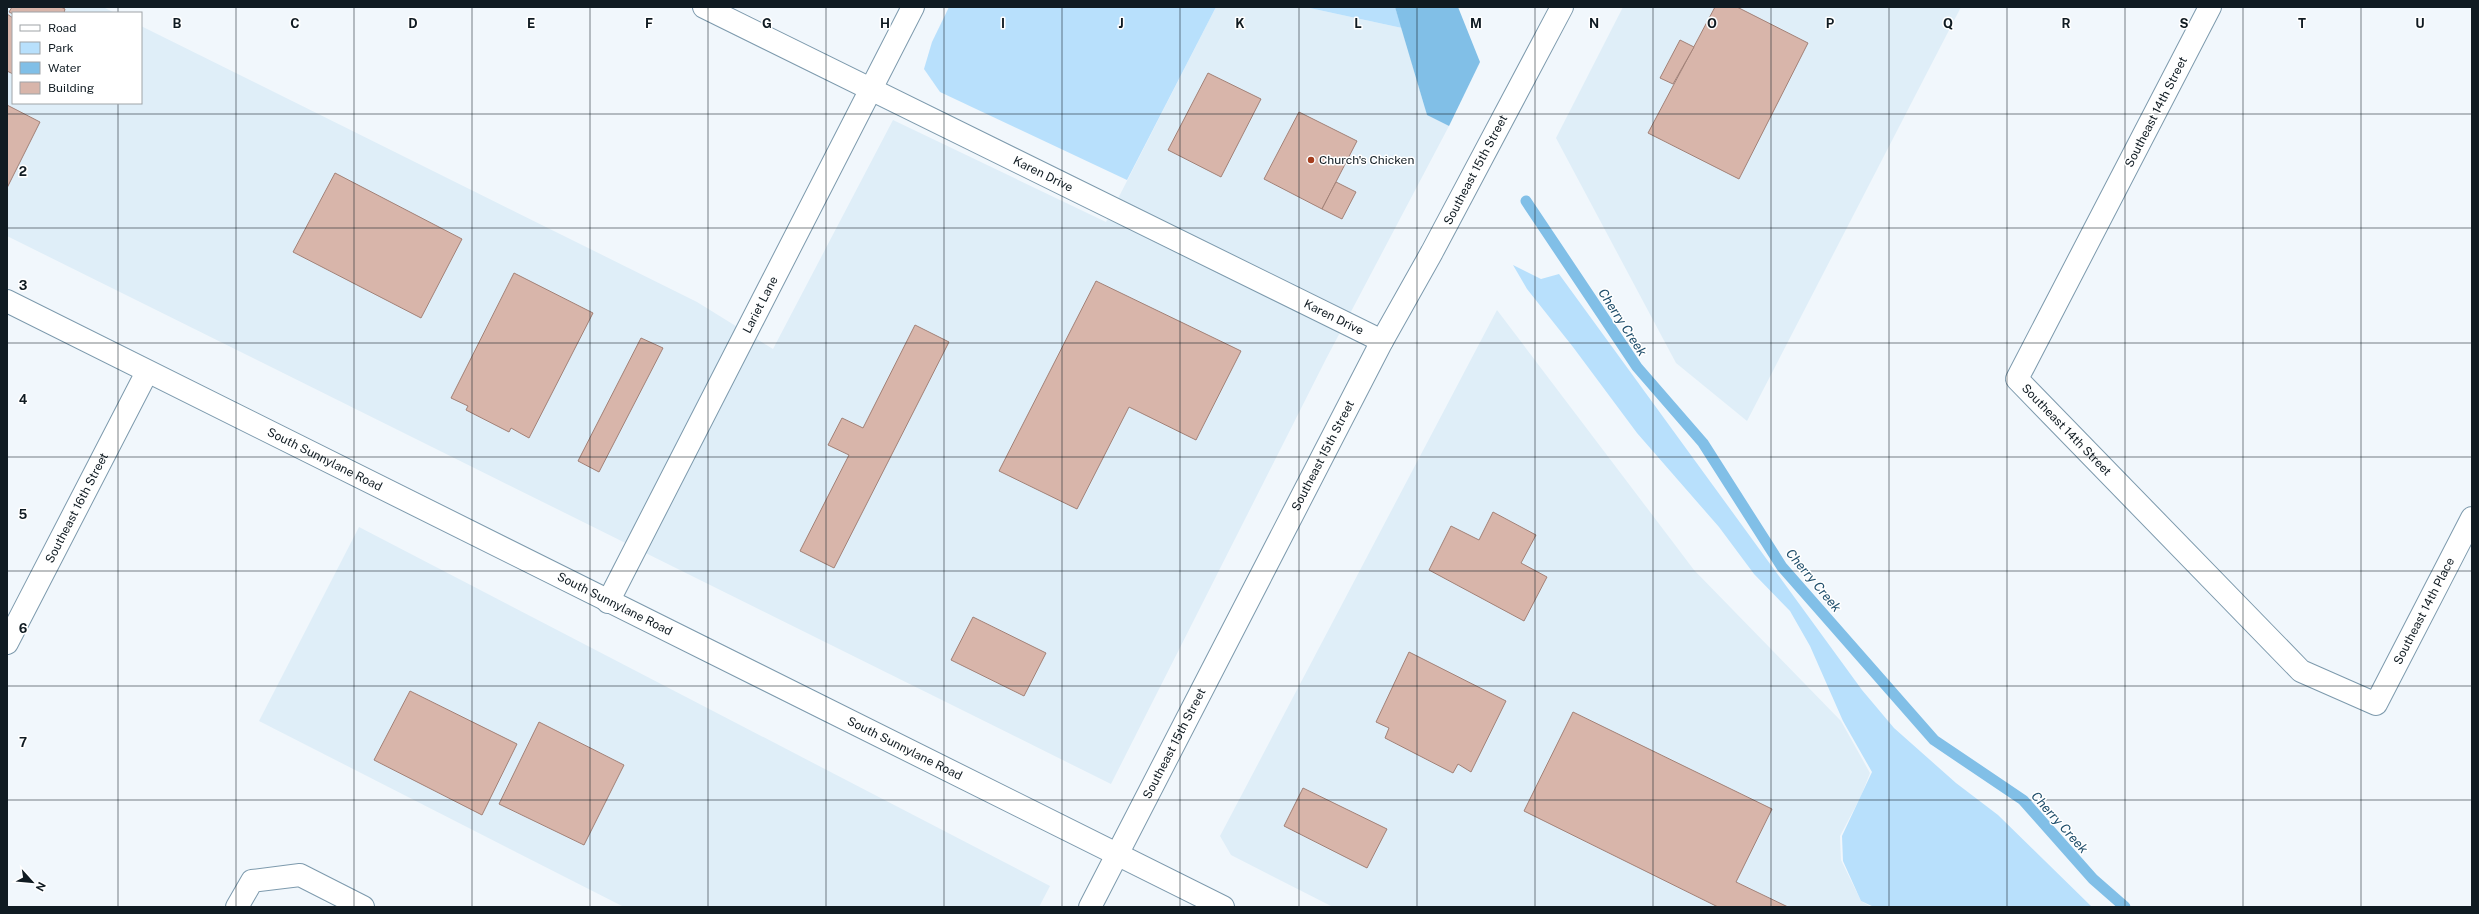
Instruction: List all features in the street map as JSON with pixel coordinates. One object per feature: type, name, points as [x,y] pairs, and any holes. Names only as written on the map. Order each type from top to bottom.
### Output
[{"type":"street","name":"Karen Drive","points":[[704,7],[1382,341]]},
{"type":"street","name":"Lariet Lane","points":[[608,602],[870,88],[913,7]]},
{"type":"street","name":"Southeast 15th Street","points":[[1090,907],[1382,341],[1464,192],[1562,7]]},
{"type":"street","name":"Southeast 14th Street","points":[[2210,7],[2017,379],[2301,671],[2376,704]]},
{"type":"street","name":"South Sunnylane Road","points":[[7,301],[608,602],[1118,853],[1223,907]]},
{"type":"street","name":"Southeast 16th Street","points":[[7,643],[147,372]]},
{"type":"street","name":"Southeast 14th Place","points":[[2376,704],[2472,518]]},
{"type":"street","points":[[237,907],[252,881],[300,875],[362,907]]},
{"type":"shaded area","points":[[7,7],[103,7],[113,12],[12,12],[12,104],[142,104],[142,26],[697,302],[773,349],[893,120],[1106,222],[1216,7],[1305,7],[1402,28],[1427,115],[1449,126],[1326,359],[1111,784],[7,236]]},
{"type":"shaded area","points":[[1623,7],[1961,7],[1747,421],[1676,363],[1556,138]]},
{"type":"shaded area","points":[[1497,310],[1694,570],[1841,721],[1870,773],[1861,796],[1840,836],[1841,860],[1861,901],[1871,907],[1333,907],[1231,855],[1220,836]]},
{"type":"shaded area","points":[[359,527],[1050,886],[1039,907],[624,907],[259,721]]},
{"type":"green space","points":[[949,7],[1216,7],[1127,180],[940,92],[924,69],[932,42]]},
{"type":"green space","points":[[1305,7],[1395,7],[1402,28]]},
{"type":"green space","points":[[1513,265],[1541,279],[1559,274],[1862,690],[1894,728],[1956,783],[1998,815],[2092,907],[1874,907],[1861,901],[1843,861],[1842,836],[1872,772],[1843,721],[1810,646],[1790,611],[1754,574],[1719,527],[1637,433],[1573,347],[1527,289]]},
{"type":"water","points":[[1395,7],[1458,7],[1480,62],[1449,126],[1427,115]]},
{"type":"building","points":[[12,7],[61,7],[65,9],[64,12],[12,12],[12,14],[9,12]]},
{"type":"building","points":[[1715,7],[1737,7],[1808,43],[1739,179],[1648,133]]},
{"type":"building","points":[[7,14],[12,17],[12,74],[7,71]]},
{"type":"building","points":[[1680,40],[1694,47],[1673,84],[1660,78]]},
{"type":"building","points":[[1208,73],[1261,99],[1221,177],[1168,150]]},
{"type":"building","points":[[7,105],[40,122],[7,188]]},
{"type":"building","name":"Church's Chicken","points":[[1299,112],[1357,141],[1322,209],[1264,179]]},
{"type":"building","points":[[335,173],[462,239],[421,318],[293,252]]},
{"type":"building","points":[[1336,182],[1356,192],[1342,219],[1322,209]]},
{"type":"building","points":[[514,273],[593,313],[529,438],[511,428],[509,432],[466,410],[468,406],[451,398]]},
{"type":"building","points":[[1096,281],[1241,351],[1196,440],[1129,407],[1077,509],[999,471]]},
{"type":"building","points":[[915,325],[949,342],[834,568],[800,551],[849,455],[828,445],[842,418],[863,428]]},
{"type":"building","points":[[641,338],[663,348],[599,472],[578,461]]},
{"type":"building","points":[[1493,512],[1536,535],[1521,563],[1547,577],[1524,621],[1429,570],[1451,526],[1479,540]]},
{"type":"building","points":[[973,617],[1046,653],[1024,696],[951,660]]},
{"type":"building","points":[[1409,652],[1506,701],[1471,772],[1458,764],[1453,773],[1385,738],[1389,728],[1376,722]]},
{"type":"building","points":[[410,691],[517,744],[482,815],[374,760]]},
{"type":"building","points":[[1573,712],[1772,809],[1736,882],[1788,907],[1718,907],[1524,811]]},
{"type":"building","points":[[539,722],[624,765],[584,845],[499,804]]},
{"type":"building","points":[[1303,788],[1387,829],[1367,868],[1284,826]]},
{"type":"waterway","name":"Cherry Creek","points":[[1526,201],[1637,367],[1703,443],[1782,567],[1934,740],[2023,800],[2093,879],[2125,907]]},
{"type":"place","name":"Church's Chicken","points":[[1311,160]]}]
